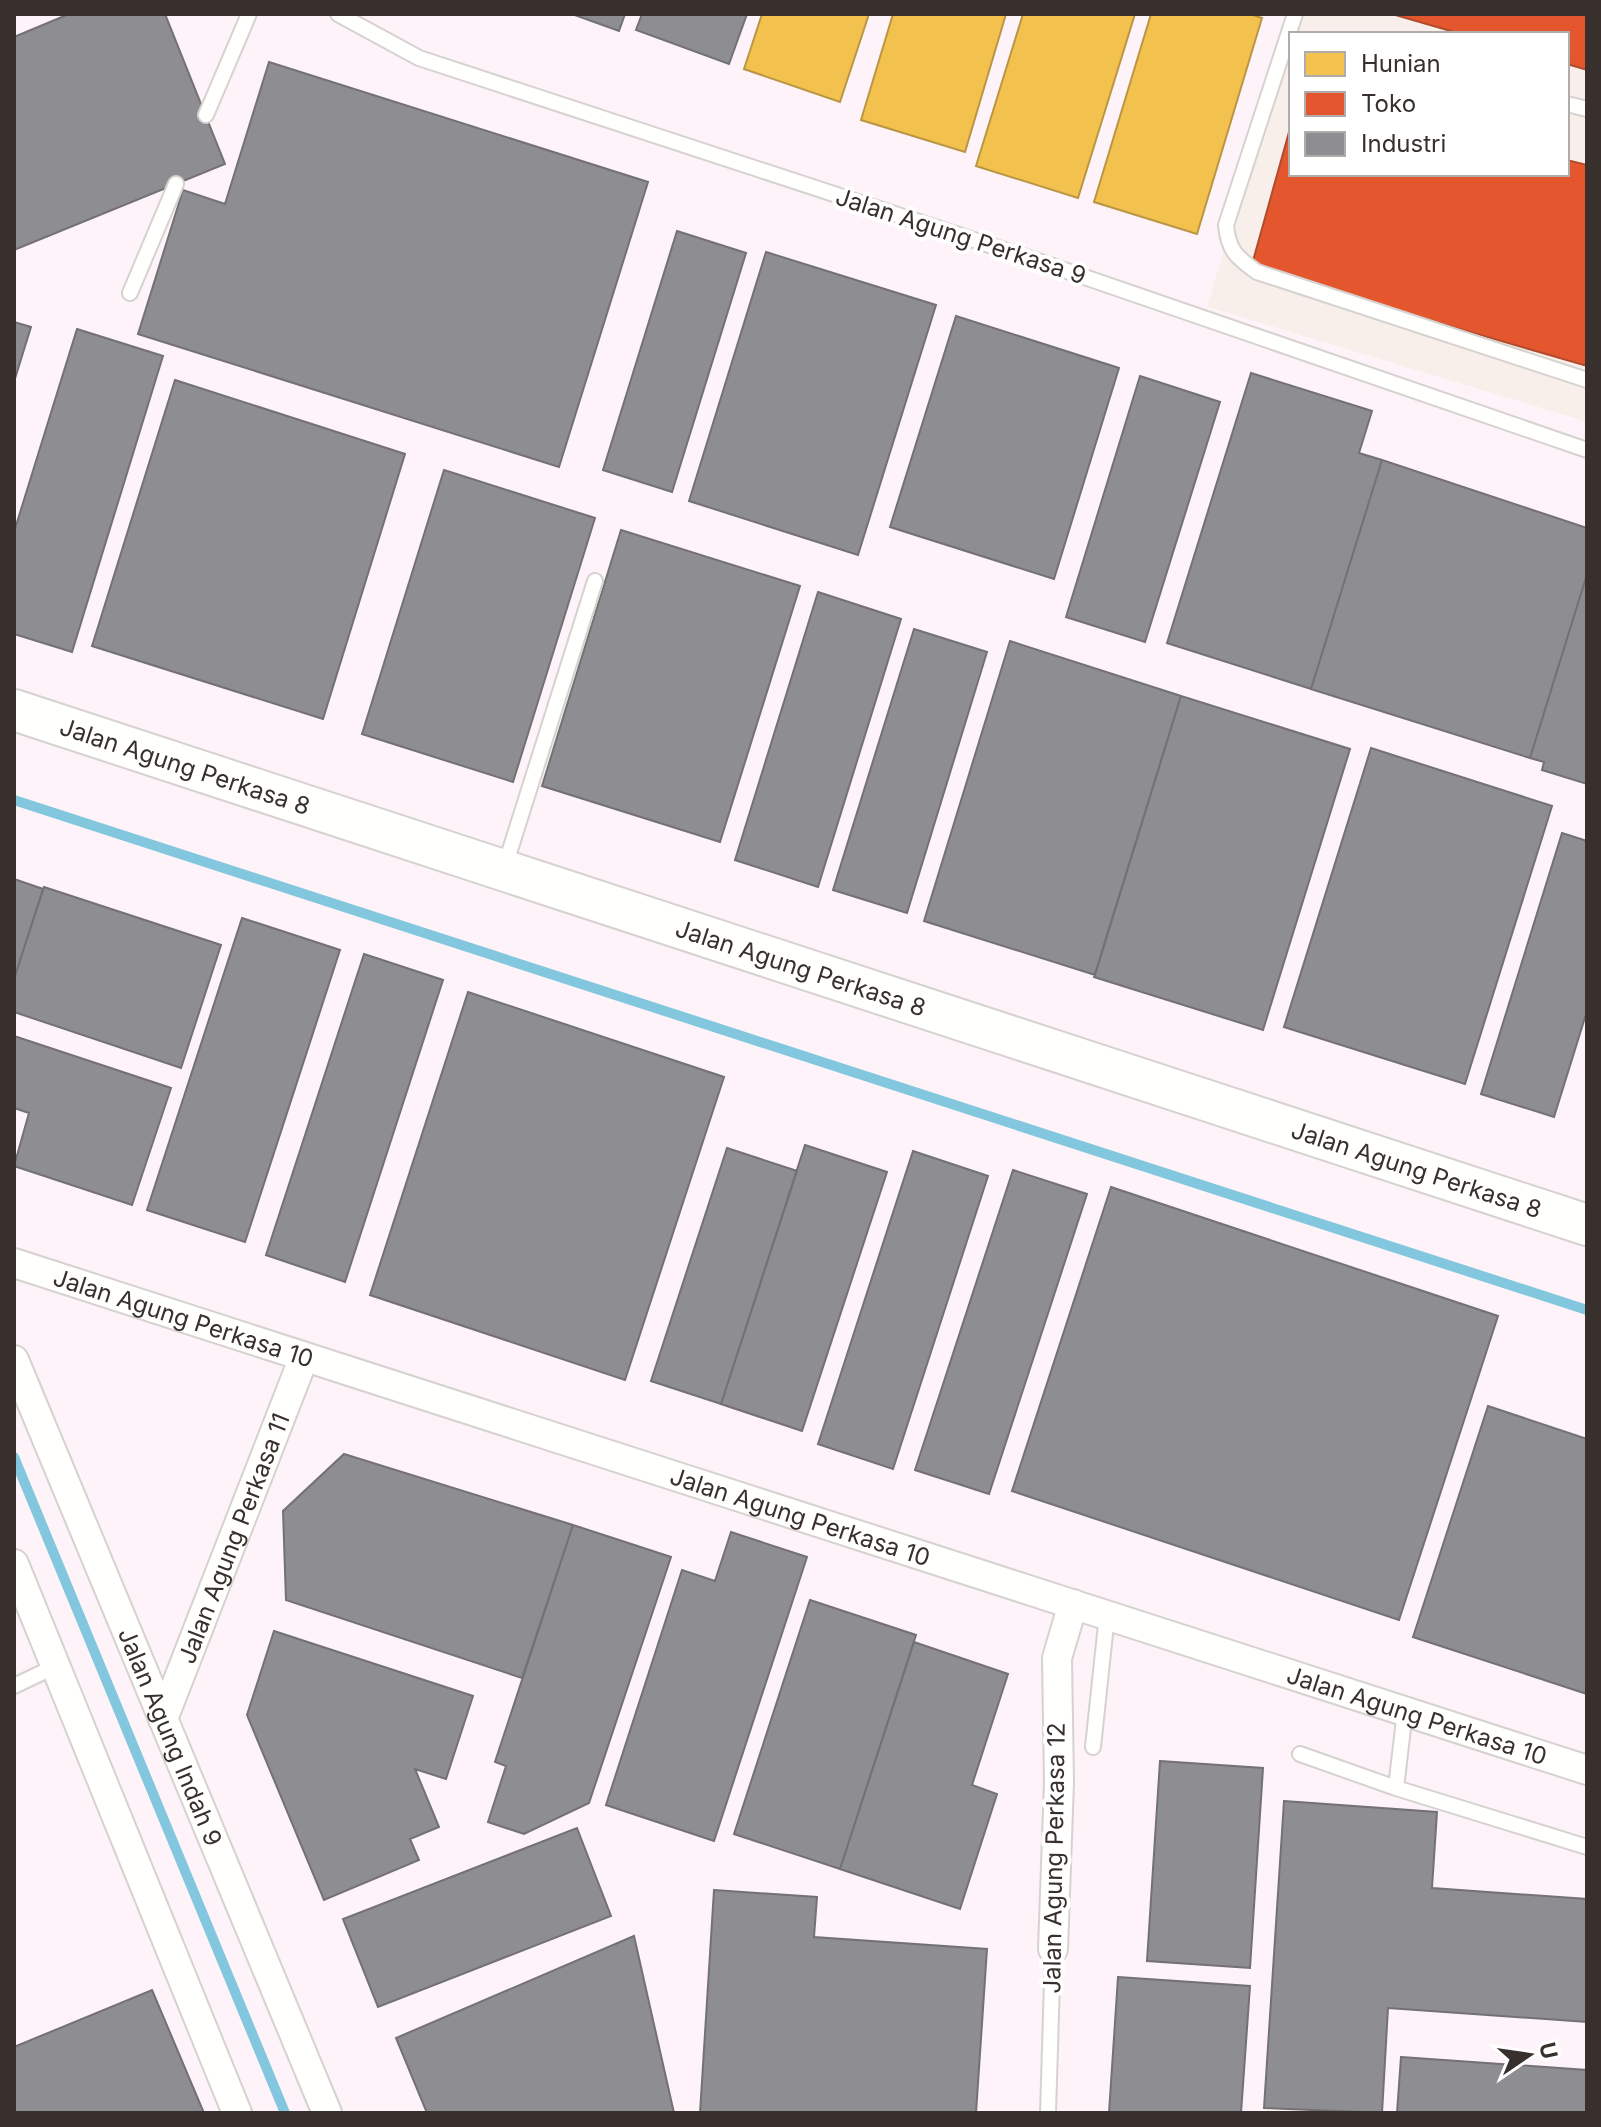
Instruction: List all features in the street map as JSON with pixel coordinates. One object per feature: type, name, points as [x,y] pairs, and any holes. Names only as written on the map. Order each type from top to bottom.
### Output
[{"type":"street","name":"Jalan Agung Perkasa 8","points":[[14,710],[1587,1225]]},
{"type":"street","name":"Jalan Agung Perkasa 10","points":[[14,1263],[1587,1770]]},
{"type":"street","name":"Jalan Agung Perkasa 11","points":[[163,1719],[304,1357]]},
{"type":"street","name":"Jalan Agung Indah 9","points":[[14,1360],[327,2113]]},
{"type":"street","points":[[14,1564],[237,2113]]},
{"type":"street","name":"Jalan Agung Perkasa 12","points":[[1053,1949],[1059,1782],[1057,1658],[1073,1604]]},
{"type":"lane","points":[[206,115],[249,14]]},
{"type":"lane","name":"Jalan Agung Perkasa 9","points":[[338,14],[419,58],[1038,261],[1587,450]]},
{"type":"lane","points":[[1290,32],[1295,14]]},
{"type":"lane","points":[[1291,29],[1301,32]]},
{"type":"lane","points":[[1289,35],[1226,225],[1228,242],[1235,257],[1257,272],[1587,380]]},
{"type":"lane","points":[[130,293],[176,184]]},
{"type":"lane","points":[[504,869],[595,581]]},
{"type":"lane","points":[[1093,1747],[1107,1615]]},
{"type":"lane","points":[[14,1686],[56,1666]]},
{"type":"lane","points":[[1396,1788],[1405,1711]]},
{"type":"lane","points":[[1300,1754],[1396,1788],[1587,1847]]},
{"type":"lane","name":"Jalan Agung Perkasa 12","points":[[1048,2113],[1053,1949]]},
{"type":"shaded area","points":[[14,14],[1291,14],[1207,307],[1587,422],[1587,2113],[14,2113]]},
{"type":"shaded area","points":[[1291,14],[1587,14],[1587,422],[1207,307]]},
{"type":"building: Hunian","points":[[762,14],[869,14],[840,102],[744,69]]},
{"type":"building: Hunian","points":[[893,14],[1006,14],[965,152],[861,120]]},
{"type":"building: Hunian","points":[[1023,14],[1135,14],[1078,198],[976,166]]},
{"type":"building: Hunian","points":[[1151,14],[1250,14],[1262,18],[1197,234],[1094,202]]},
{"type":"building: Toko","points":[[1392,14],[1587,14],[1587,70],[1569,65],[1569,32],[1454,32]]},
{"type":"building: Toko","points":[[1289,132],[1289,176],[1569,176],[1569,160],[1587,165],[1587,366],[1251,268]]},
{"type":"building: Industri","points":[[69,14],[165,14],[225,164],[14,250],[14,37]]},
{"type":"building: Industri","points":[[572,14],[625,14],[619,31]]},
{"type":"building: Industri","points":[[642,14],[747,14],[729,64],[636,30]]},
{"type":"building: Industri","points":[[269,62],[648,182],[559,467],[138,334],[183,190],[225,204]]},
{"type":"building: Industri","points":[[677,231],[746,253],[672,492],[603,470]]},
{"type":"building: Industri","points":[[766,252],[936,305],[858,555],[689,501]]},
{"type":"building: Industri","points":[[956,316],[1119,368],[1054,579],[890,527]]},
{"type":"building: Industri","points":[[14,322],[31,327],[14,382]]},
{"type":"building: Industri","points":[[77,329],[163,356],[72,652],[14,634],[14,532]]},
{"type":"building: Industri","points":[[1251,373],[1372,411],[1359,453],[1382,460],[1311,689],[1167,643]]},
{"type":"building: Industri","points":[[1140,376],[1220,402],[1145,642],[1066,617]]},
{"type":"building: Industri","points":[[175,380],[405,454],[323,719],[92,646]]},
{"type":"building: Industri","points":[[1382,460],[1587,528],[1587,574],[1530,758],[1311,689]]},
{"type":"building: Industri","points":[[444,470],[595,518],[513,782],[362,734]]},
{"type":"building: Industri","points":[[621,530],[800,586],[720,842],[542,786]]},
{"type":"building: Industri","points":[[1587,574],[1587,784],[1542,770],[1544,762],[1530,758]]},
{"type":"building: Industri","points":[[818,592],[901,619],[818,887],[735,860]]},
{"type":"building: Industri","points":[[914,629],[987,652],[907,913],[833,890]]},
{"type":"building: Industri","points":[[1010,641],[1181,696],[1095,975],[924,921]]},
{"type":"building: Industri","points":[[1181,696],[1350,749],[1263,1030],[1094,977]]},
{"type":"building: Industri","points":[[1371,748],[1552,806],[1465,1084],[1284,1027]]},
{"type":"building: Industri","points":[[1562,833],[1587,841],[1587,1011],[1554,1117],[1481,1094]]},
{"type":"building: Industri","points":[[14,879],[43,889],[14,979]]},
{"type":"building: Industri","points":[[44,887],[221,945],[181,1068],[14,1012],[14,979]]},
{"type":"building: Industri","points":[[242,918],[340,950],[245,1242],[147,1210]]},
{"type":"building: Industri","points":[[364,954],[443,980],[345,1282],[266,1255]]},
{"type":"building: Industri","points":[[468,992],[724,1077],[625,1380],[370,1295]]},
{"type":"building: Industri","points":[[14,1036],[171,1088],[132,1205],[14,1166],[29,1113],[14,1108]]},
{"type":"building: Industri","points":[[805,1145],[887,1172],[802,1431],[721,1404]]},
{"type":"building: Industri","points":[[727,1148],[797,1171],[721,1404],[651,1381]]},
{"type":"building: Industri","points":[[913,1151],[988,1176],[893,1469],[818,1444]]},
{"type":"building: Industri","points":[[1013,1170],[1087,1194],[989,1494],[915,1470]]},
{"type":"building: Industri","points":[[1111,1187],[1498,1316],[1399,1620],[1012,1491]]},
{"type":"building: Industri","points":[[1488,1406],[1587,1439],[1587,1694],[1413,1637]]},
{"type":"building: Industri","points":[[344,1454],[573,1525],[522,1678],[286,1600],[283,1511]]},
{"type":"building: Industri","points":[[573,1525],[671,1557],[589,1803],[524,1834],[488,1822],[506,1766],[495,1762]]},
{"type":"building: Industri","points":[[731,1532],[807,1557],[714,1841],[606,1805],[682,1570],[715,1581]]},
{"type":"building: Industri","points":[[810,1600],[916,1635],[840,1869],[734,1834]]},
{"type":"building: Industri","points":[[274,1631],[473,1696],[446,1779],[415,1769],[439,1827],[410,1839],[419,1860],[324,1900],[247,1715]]},
{"type":"building: Industri","points":[[914,1642],[1008,1674],[972,1785],[997,1794],[960,1909],[840,1869]]},
{"type":"building: Industri","points":[[1160,1761],[1263,1768],[1250,1968],[1147,1961]]},
{"type":"building: Industri","points":[[1284,1801],[1437,1812],[1432,1888],[1587,1899],[1587,2022],[1388,2008],[1382,2113],[1264,2108]]},
{"type":"building: Industri","points":[[577,1828],[611,1916],[378,2007],[343,1919]]},
{"type":"building: Industri","points":[[714,1890],[817,1897],[814,1937],[987,1949],[976,2113],[700,2113]]},
{"type":"building: Industri","points":[[634,1936],[674,2113],[427,2113],[396,2038]]},
{"type":"building: Industri","points":[[1118,1977],[1250,1986],[1241,2113],[1109,2113]]},
{"type":"building: Industri","points":[[152,1990],[204,2113],[14,2113],[14,2047]]},
{"type":"building: Industri","points":[[1401,2057],[1587,2070],[1587,2113],[1397,2113]]},
{"type":"waterway","points":[[14,800],[1587,1310]]},
{"type":"waterway","points":[[14,1457],[285,2113]]}]
